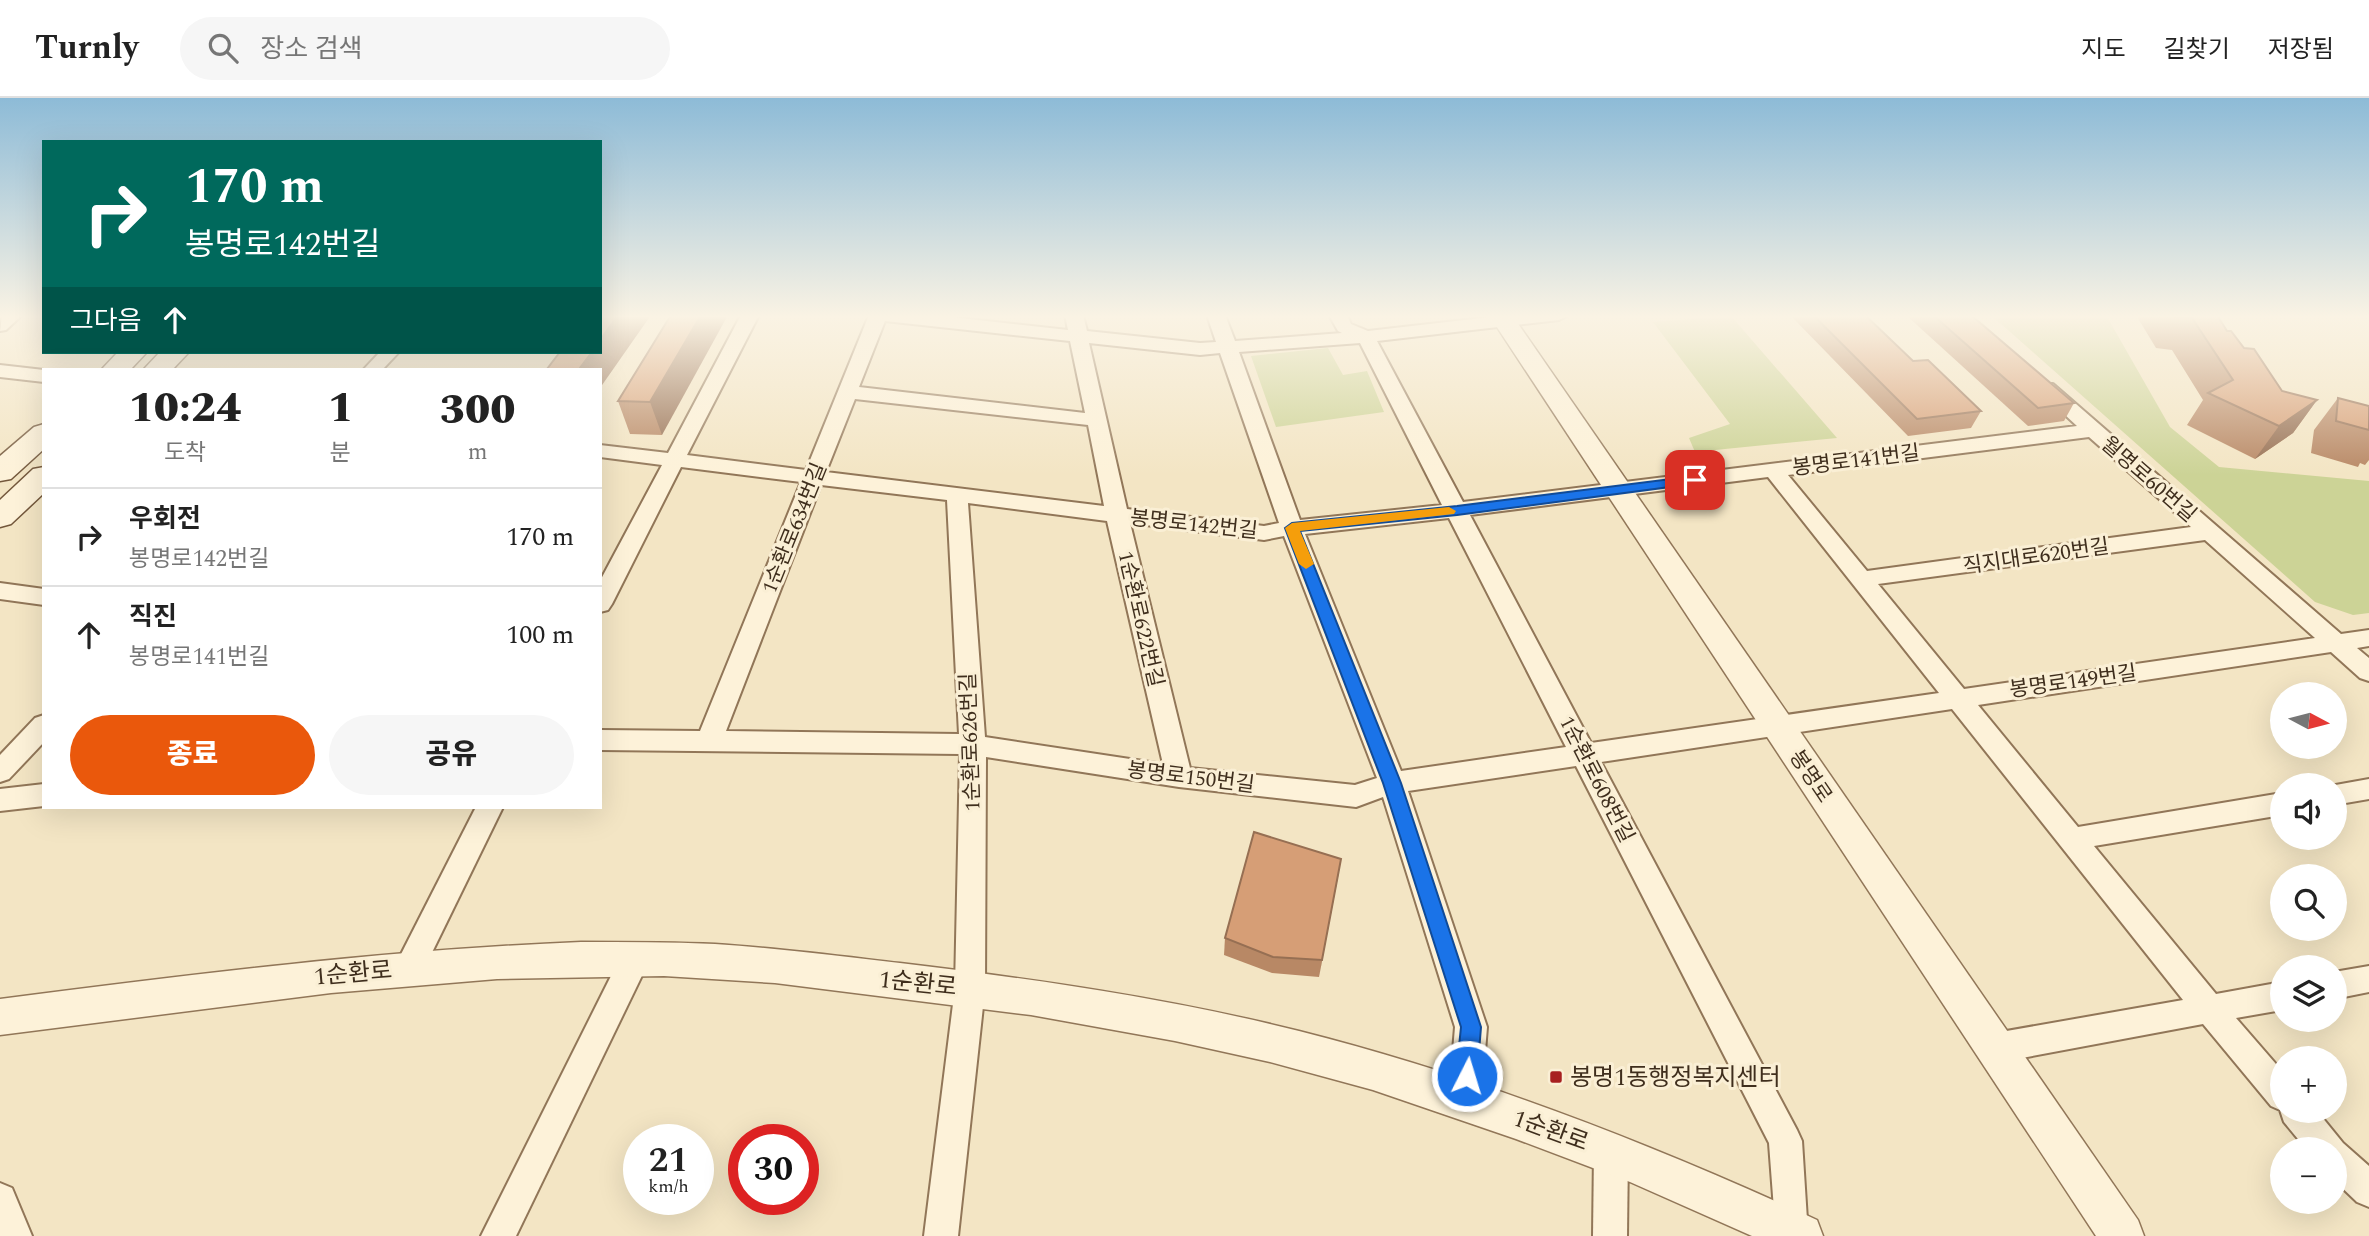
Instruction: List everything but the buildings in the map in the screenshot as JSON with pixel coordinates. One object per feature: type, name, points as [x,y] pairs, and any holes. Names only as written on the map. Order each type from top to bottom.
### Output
[{"type":"main road","points":[[0,472],[42,435]]},
{"type":"main road","points":[[0,517],[42,478]]},
{"type":"street","points":[[602,600],[722,368]]},
{"type":"street","name":"1순환로634번길","points":[[709,741],[857,368]]},
{"type":"street","name":"1순환로622번길","points":[[1085,368],[1116,515],[1179,777]]},
{"type":"street","points":[[1235,368],[1292,528],[1392,783],[1471,1027],[1465,1100]]},
{"type":"street","name":"1순환로608번길","points":[[1382,368],[1785,1141],[1796,1234]]},
{"type":"street","name":"봉명로","points":[[1536,368],[2119,1230]]},
{"type":"street","points":[[0,371],[42,376]]},
{"type":"street","name":"월명로60번길","points":[[2033,376],[2369,672]]},
{"type":"street","points":[[848,392],[1096,420]]},
{"type":"street","name":"봉명로141번길","points":[[1618,490],[2094,430]]},
{"type":"street","name":"봉명로142번길","points":[[602,451],[1264,533],[1618,490]]},
{"type":"street","points":[[1773,470],[2270,1081]]},
{"type":"street","name":"1순환로626번길","points":[[941,1236],[970,988],[973,745],[957,496]]},
{"type":"street","name":"직지대로620번길","points":[[1862,579],[2210,532]]},
{"type":"street","points":[[0,591],[42,597]]},
{"type":"street","name":"봉명로149번길","points":[[1777,727],[1958,697],[2369,638]]},
{"type":"street","points":[[0,772],[42,727]]},
{"type":"street","name":"봉명로150번길","points":[[602,740],[973,745],[1179,777],[1356,796],[1392,783],[1583,753],[1777,727]]},
{"type":"street","points":[[2347,793],[2369,789]]},
{"type":"street","points":[[0,800],[42,795]]},
{"type":"street","points":[[2071,839],[2270,805]]},
{"type":"street","points":[[409,968],[488,809]]},
{"type":"street","name":"1순환로","points":[[0,1017],[333,973],[510,962],[666,959],[799,969],[970,988],[1271,1043],[1419,1084],[1611,1152],[1714,1194],[1796,1234]]},
{"type":"street","points":[[498,1236],[635,960]]},
{"type":"street","points":[[2347,983],[2369,979]]},
{"type":"street","points":[[1995,1048],[2270,998]]},
{"type":"street","points":[[2306,1123],[2318,1137]]},
{"type":"street","points":[[1609,1236],[1611,1152]]},
{"type":"street","points":[[2347,1169],[2369,1190]]},
{"type":"street","points":[[0,1200],[15,1236]]},
{"type":"green space","points":[[1255,368],[1339,368],[1343,375],[1367,371],[1384,412],[1276,427]]},
{"type":"green space","points":[[1688,368],[1776,368],[1837,438],[1695,452],[1689,438],[1730,424]]},
{"type":"green space","points":[[2051,368],[2136,368],[2170,427],[2219,467],[2369,481],[2369,613],[2353,615],[2315,602]]},
{"type":"slow traffic","points":[[1306,564],[1292,528],[1449,511]]},
{"type":"place","name":"봉명1동행정복지센터","points":[[1556,1077]]},
{"type":"route","points":[[1467,1076],[1471,1027],[1392,783],[1292,528],[1695,480]]}]
